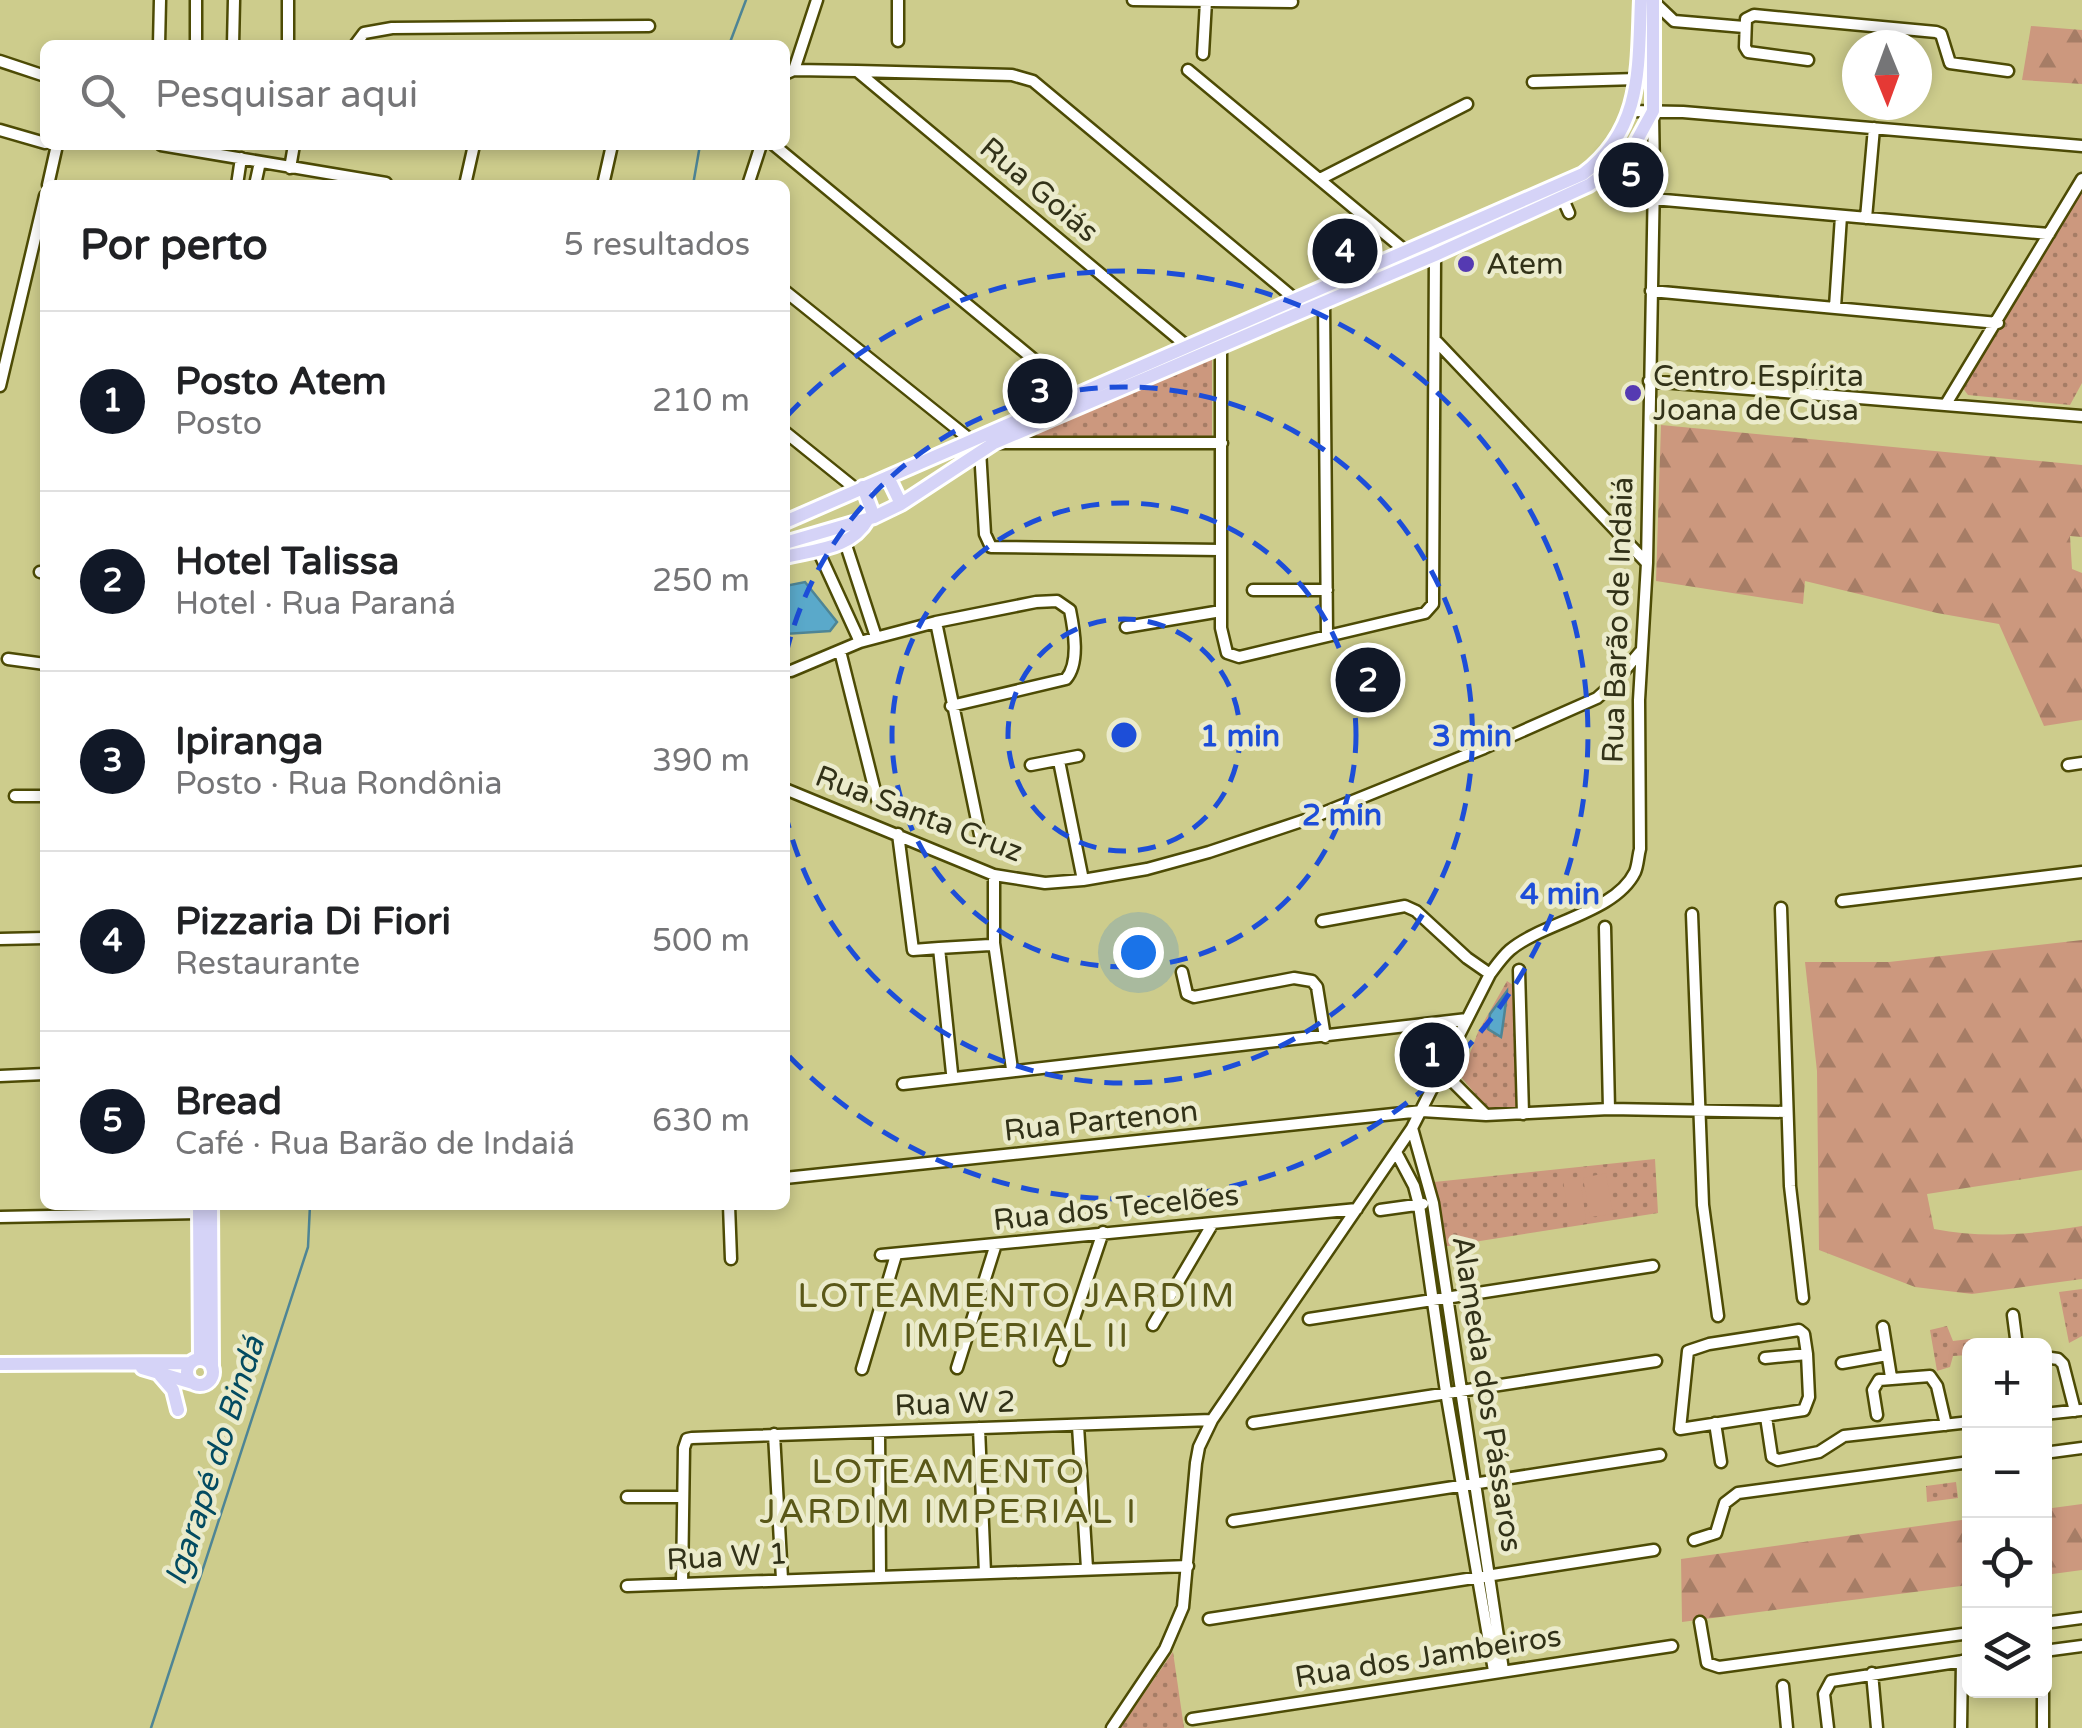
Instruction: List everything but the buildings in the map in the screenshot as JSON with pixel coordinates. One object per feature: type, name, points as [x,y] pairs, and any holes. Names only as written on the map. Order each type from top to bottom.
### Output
[{"type":"main road","points":[[790,542],[871,518],[901,504],[982,445],[1078,396],[1583,174],[1605,158],[1621,135],[1630,111],[1637,79],[1641,0]]},
{"type":"main road","points":[[1589,185],[1615,166],[1635,144],[1652,112],[1653,0]]},
{"type":"main road","points":[[790,520],[888,477],[982,445],[1544,212],[1562,197],[1589,185],[1622,173],[1646,172]]},
{"type":"main road","points":[[888,477],[901,504]]},
{"type":"main road","points":[[860,488],[871,518]]},
{"type":"main road","points":[[790,556],[845,542],[860,534],[871,518]]},
{"type":"main road","points":[[130,1364],[193,1383],[208,1382],[201,1363],[203,1210]]},
{"type":"main road","points":[[0,1364],[201,1363]]},
{"type":"main road","points":[[193,1383],[187,1371],[201,1363]]},
{"type":"main road","points":[[158,1373],[173,1390],[178,1410]]},
{"type":"street","points":[[159,40],[160,0]]},
{"type":"street","points":[[196,0],[196,40]]},
{"type":"street","points":[[234,0],[234,40]]},
{"type":"street","points":[[288,0],[288,40]]},
{"type":"street","points":[[817,0],[790,72],[1012,74],[1042,87],[1296,300]]},
{"type":"street","points":[[898,0],[898,40]]},
{"type":"street","points":[[1133,0],[1292,2]]},
{"type":"street","points":[[1653,0],[1674,21],[1744,27]]},
{"type":"street","points":[[1204,54],[1206,1]]},
{"type":"street","points":[[1808,60],[1752,54],[1745,47],[1748,16],[1936,32],[1950,63],[2008,70]]},
{"type":"street","points":[[1651,38],[1674,21]]},
{"type":"street","points":[[359,40],[364,33],[392,28],[649,26]]},
{"type":"street","points":[[0,61],[40,74]]},
{"type":"street","points":[[1188,70],[1408,252]]},
{"type":"street","name":"Rua Goiás","points":[[858,72],[1188,347]]},
{"type":"street","points":[[1532,82],[1637,79]]},
{"type":"street","points":[[1320,179],[1467,104]]},
{"type":"street","points":[[1630,111],[2082,146]]},
{"type":"street","name":"Rua Barão de Indaiá","points":[[1112,1728],[1177,1625],[1183,1608],[1196,1463],[1212,1420],[1412,1128],[1490,974],[1512,949],[1602,903],[1622,888],[1634,872],[1640,849],[1641,651],[1647,562],[1652,112]]},
{"type":"street","points":[[1866,218],[1874,128]]},
{"type":"street","points":[[0,130],[40,142]]},
{"type":"street","name":"Rua Barão de Indaiá","points":[[1635,144],[1653,193]]},
{"type":"street","points":[[49,180],[55,150]]},
{"type":"street","points":[[192,150],[362,180]]},
{"type":"street","points":[[290,168],[293,150]]},
{"type":"street","points":[[466,180],[473,150]]},
{"type":"street","points":[[604,180],[611,150]]},
{"type":"street","points":[[750,180],[759,150]]},
{"type":"street","points":[[780,150],[1078,396]]},
{"type":"street","points":[[238,180],[242,158]]},
{"type":"street","points":[[257,180],[260,162]]},
{"type":"street","points":[[1946,404],[2082,179]]},
{"type":"street","points":[[1653,193],[1841,216],[2049,234]]},
{"type":"street","points":[[1562,197],[1569,213]]},
{"type":"street","points":[[1834,307],[1841,216]]},
{"type":"street","points":[[0,386],[40,217]]},
{"type":"street","points":[[1222,346],[1220,611],[1228,654],[1239,657],[1425,612],[1433,604],[1436,255]]},
{"type":"street","points":[[1651,290],[1998,323]]},
{"type":"street","points":[[790,294],[982,445],[1222,443]]},
{"type":"street","points":[[1324,302],[1327,634]]},
{"type":"street","points":[[1437,342],[1647,562]]},
{"type":"street","points":[[1649,381],[2080,413]]},
{"type":"street","points":[[790,436],[860,488]]},
{"type":"street","points":[[982,445],[985,534],[987,542],[997,550],[1220,550]]},
{"type":"street","points":[[845,542],[876,637]]},
{"type":"street","points":[[817,548],[860,642]]},
{"type":"street","points":[[833,582],[860,592]]},
{"type":"street","points":[[1253,590],[1327,590]]},
{"type":"street","points":[[791,671],[860,642],[936,622],[1036,602],[1056,601],[1070,610],[1074,629],[1073,669],[1066,679],[951,706]]},
{"type":"street","points":[[1126,626],[1220,611]]},
{"type":"street","points":[[936,622],[980,834]]},
{"type":"street","points":[[840,651],[878,803]]},
{"type":"street","name":"Rua Santa Cruz","points":[[790,791],[994,875],[1045,883],[1083,880],[1147,869],[1210,852],[1311,818],[1502,741],[1596,698],[1641,651]]},
{"type":"street","points":[[8,658],[40,663]]},
{"type":"street","points":[[1032,765],[1078,756]]},
{"type":"street","points":[[1059,760],[1083,880]]},
{"type":"street","points":[[2068,765],[2082,763]]},
{"type":"street","points":[[15,796],[40,796]]},
{"type":"street","points":[[898,834],[913,950],[990,945]]},
{"type":"street","points":[[1842,901],[2082,872]]},
{"type":"street","points":[[994,875],[994,943],[1012,1069]]},
{"type":"street","points":[[1322,921],[1405,906],[1490,974]]},
{"type":"street","points":[[1781,908],[1790,1186],[1803,1298]]},
{"type":"street","points":[[1692,914],[1703,1205],[1718,1316]]},
{"type":"street","points":[[1606,928],[1609,1110]]},
{"type":"street","points":[[0,939],[40,938]]},
{"type":"street","points":[[939,948],[952,1074]]},
{"type":"street","points":[[1519,970],[1522,1114]]},
{"type":"street","points":[[1182,972],[1190,996],[1294,978],[1312,982],[1325,1036]]},
{"type":"street","points":[[903,1084],[1467,1019]]},
{"type":"street","points":[[1442,1071],[1486,1116]]},
{"type":"street","points":[[0,1076],[40,1074]]},
{"type":"street","name":"Rua Partenon","points":[[790,1177],[1422,1111],[1486,1116],[1609,1110],[1786,1112]]},
{"type":"street","name":"Alameda dos Pássaros","points":[[1412,1128],[1433,1203],[1460,1390],[1468,1484]]},
{"type":"street","name":"Alameda dos Pássaros","points":[[1396,1152],[1419,1205],[1446,1392],[1468,1484],[1499,1671]]},
{"type":"street","points":[[1380,1210],[1433,1203]]},
{"type":"street","name":"Rua dos Tecelões","points":[[880,1255],[1357,1209]]},
{"type":"street","points":[[0,1217],[158,1210]]},
{"type":"street","points":[[730,1210],[731,1259]]},
{"type":"street","points":[[1153,1325],[1213,1223]]},
{"type":"street","points":[[1060,1360],[1103,1232]]},
{"type":"street","points":[[957,1368],[996,1244]]},
{"type":"street","points":[[862,1369],[896,1254]]},
{"type":"street","points":[[1309,1319],[1652,1266]]},
{"type":"street","points":[[2013,1315],[2016,1338]]},
{"type":"street","points":[[1883,1327],[1891,1377]]},
{"type":"street","points":[[1799,1330],[1804,1334],[1808,1406],[1766,1417],[1680,1430],[1688,1351],[1799,1330]]},
{"type":"street","points":[[1765,1358],[1807,1354]]},
{"type":"street","points":[[1842,1363],[1887,1355]]},
{"type":"street","points":[[2052,1358],[2064,1364],[2078,1410],[2052,1413]]},
{"type":"street","points":[[1253,1423],[1656,1361]]},
{"type":"street","points":[[1877,1415],[1875,1385],[1891,1377],[1930,1376],[1935,1380],[1946,1425]]},
{"type":"street","points":[[1766,1417],[1772,1457],[1778,1460],[1819,1452],[1844,1436],[1962,1423]]},
{"type":"street","name":"Rua W 2","points":[[683,1497],[685,1443],[700,1437],[1212,1420]]},
{"type":"street","points":[[1715,1423],[1721,1462]]},
{"type":"street","points":[[1078,1426],[1087,1568]]},
{"type":"street","points":[[979,1428],[985,1573]]},
{"type":"street","points":[[879,1432],[880,1576]]},
{"type":"street","points":[[774,1434],[782,1579]]},
{"type":"street","points":[[2052,1452],[2082,1448]]},
{"type":"street","points":[[1233,1521],[1660,1455]]},
{"type":"street","points":[[1694,1540],[1716,1533],[1725,1503],[1738,1493],[1962,1463]]},
{"type":"street","points":[[627,1497],[683,1497],[682,1584]]},
{"type":"street","points":[[1209,1618],[1654,1550]]},
{"type":"street","name":"Rua W 1","points":[[627,1586],[1188,1566]]},
{"type":"street","points":[[2052,1623],[2082,1618]]},
{"type":"street","points":[[1700,1622],[1704,1656],[1708,1663],[1719,1667],[1962,1635]]},
{"type":"street","name":"Rua dos Jambeiros","points":[[1192,1720],[1672,1646]]},
{"type":"street","points":[[2052,1650],[2082,1646]]},
{"type":"street","points":[[1828,1728],[1824,1694],[1827,1685],[1837,1678],[1962,1662]]},
{"type":"street","points":[[1872,1673],[1877,1728]]},
{"type":"street","points":[[1783,1686],[1787,1728]]},
{"type":"street","points":[[1961,1728],[1963,1698]]},
{"type":"street","points":[[2043,1728],[2044,1698]]},
{"type":"green space","points":[[2031,26],[2082,30],[2082,84],[2022,80]]},
{"type":"green space","points":[[2082,176],[2082,383],[2070,405],[1968,395],[1962,387]]},
{"type":"green space","points":[[1212,352],[1212,438],[999,442]]},
{"type":"green space","points":[[1661,425],[2082,465],[2082,537],[2070,536],[2072,569],[2082,573],[2082,720],[2044,726],[1999,624],[1805,581],[1803,604],[1656,581]]},
{"type":"green space","points":[[2082,940],[2082,1170],[1927,1194],[1934,1229],[2008,1234],[2082,1226],[2082,1279],[1972,1294],[1915,1287],[1819,1250],[1817,1071],[1805,962],[1889,962]]},
{"type":"green space","points":[[1507,981],[1513,985],[1516,1109],[1490,1111],[1461,1077],[1478,1032]]},
{"type":"green space","points":[[1655,1159],[1658,1213],[1442,1247],[1434,1182]]},
{"type":"green space","points":[[1606,1173],[1613,1214],[1590,1217],[1583,1178]]},
{"type":"green space","points":[[1580,1177],[1586,1220],[1570,1222],[1563,1180]]},
{"type":"green space","points":[[2082,1289],[2082,1336],[2069,1343],[2059,1292]]},
{"type":"green space","points":[[1947,1326],[1953,1341],[1962,1340],[1962,1355],[1953,1356],[1950,1367],[1937,1371],[1930,1330]]},
{"type":"green space","points":[[1956,1482],[1958,1498],[1927,1502],[1926,1486]]},
{"type":"green space","points":[[2082,1504],[2082,1570],[2052,1574],[2052,1508]]},
{"type":"green space","points":[[1962,1520],[1962,1586],[1682,1622],[1681,1559]]},
{"type":"green space","points":[[1173,1652],[1184,1728],[1121,1728],[1125,1721]]},
{"type":"water","points":[[805,582],[837,622],[830,631],[790,634],[790,585]]},
{"type":"water","points":[[1507,991],[1501,1037],[1488,1029],[1490,1014]]},
{"type":"waterway","name":"Igarapé do Bindá","points":[[731,40],[746,0]]},
{"type":"waterway","name":"Igarapé do Bindá","points":[[694,180],[699,150]]},
{"type":"waterway","name":"Igarapé do Bindá","points":[[151,1728],[308,1247],[310,1210]]},
{"type":"place","name":"Bread","points":[[1631,175]]},
{"type":"place","name":"Pizzaria Di Fiori","points":[[1345,251]]},
{"type":"place","name":"Atem","points":[[1466,264]]},
{"type":"place","name":"Ipiranga","points":[[1040,391]]},
{"type":"place","name":"Centro Espírita Joana de Cusa","points":[[1633,393]]},
{"type":"place","name":"Hotel Talissa","points":[[1368,680]]},
{"type":"place","name":"Posto Atem","points":[[1432,1055]]},
{"type":"district","name":"LOTEAMENTO JARDIM IMPERIAL II","points":[[1017,1316]]},
{"type":"district","name":"LOTEAMENTO JARDIM IMPERIAL I","points":[[949,1492]]}]
